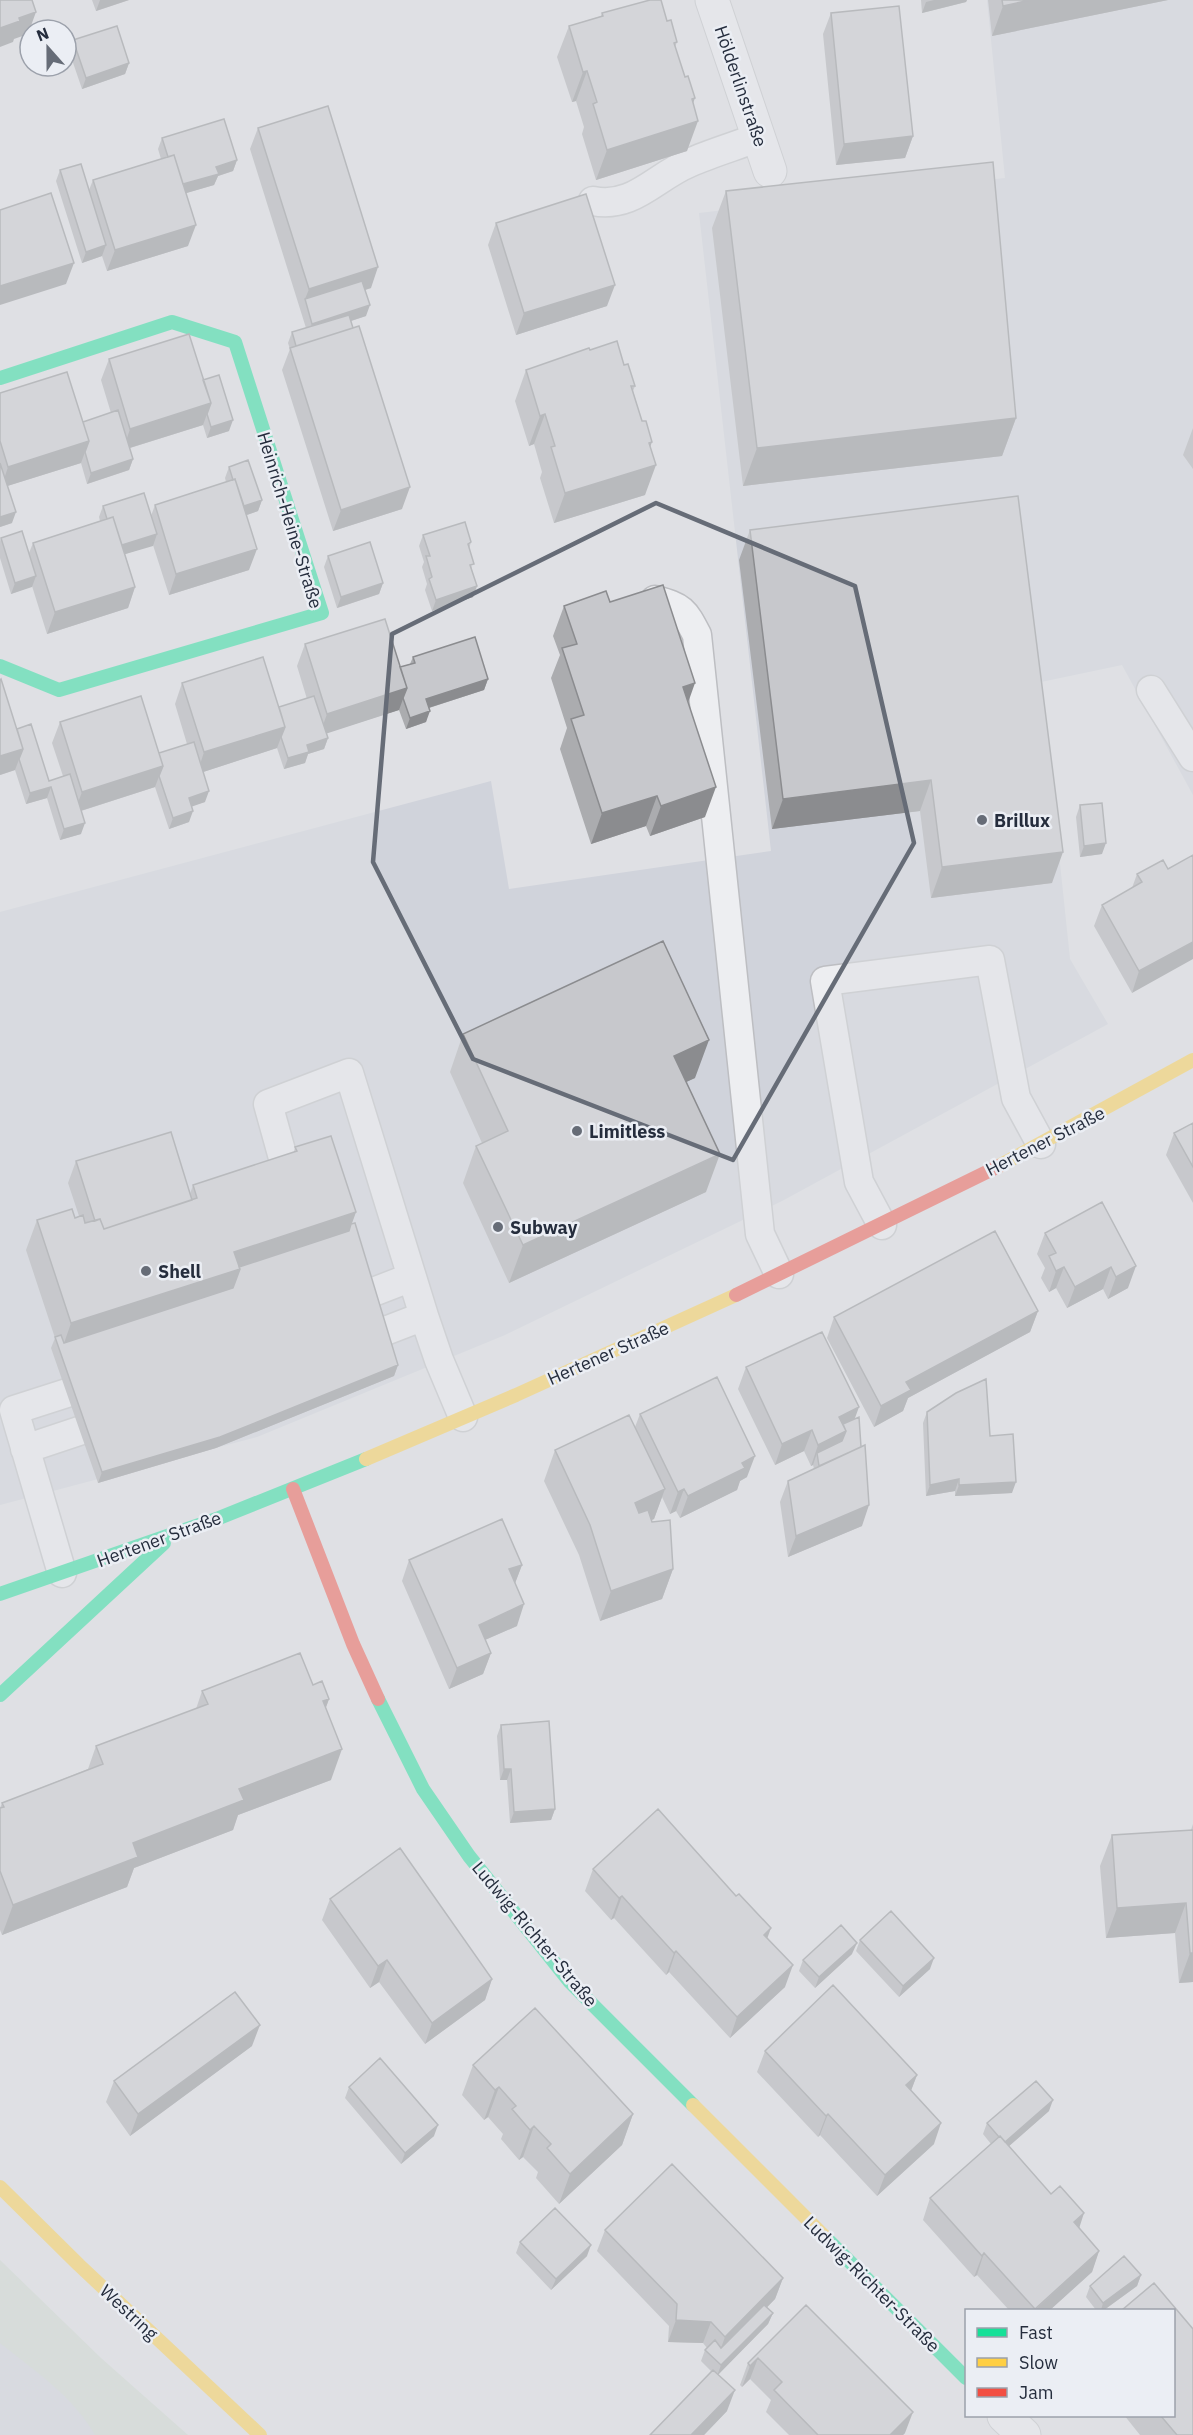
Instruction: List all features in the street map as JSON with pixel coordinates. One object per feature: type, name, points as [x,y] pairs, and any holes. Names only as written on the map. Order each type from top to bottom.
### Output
[{"type":"street","name":"Hölderlinstraße","points":[[712,0],[770,171]]},
{"type":"street","name":"Heinrich-Heine-Straße","points":[[0,378],[172,322],[235,342],[322,614],[58,690],[0,666]]},
{"type":"street","name":"Hertener Straße","points":[[0,1594],[172,1536],[293,1489],[624,1346],[882,1225],[1113,1107],[1193,1060]]},
{"type":"street","name":"Ludwig-Richter-Straße","points":[[293,1489],[353,1644],[386,1718],[423,1789],[469,1856],[570,1982],[965,2377]]},
{"type":"street","points":[[0,1695],[172,1536]]},
{"type":"street","name":"Westring","points":[[0,2187],[260,2435]]},
{"type":"street","points":[[1006,2417],[1024,2435]]},
{"type":"lane","points":[[593,201],[608,204],[628,198],[688,163],[759,137]]},
{"type":"lane","points":[[655,600],[676,606],[688,617],[697,635],[760,1233],[779,1274]]},
{"type":"lane","points":[[1151,690],[1193,757]]},
{"type":"lane","points":[[882,1225],[858,1182],[825,981],[990,960],[1016,1098],[1041,1144]]},
{"type":"lane","points":[[288,1176],[268,1104],[349,1073],[424,1316],[439,1360],[463,1417]]},
{"type":"lane","points":[[368,1294],[412,1277]]},
{"type":"lane","points":[[380,1333],[424,1316]]},
{"type":"lane","points":[[62,1573],[14,1410],[67,1393]]},
{"type":"lane","points":[[25,1449],[79,1431]]},
{"type":"highlighted area","points":[[656,503],[855,586],[914,843],[733,1160],[473,1059],[373,862],[392,634]]},
{"type":"shaded area","points":[[987,0],[1193,0],[1193,795],[1122,665],[1041,682],[1070,959],[1108,1024],[782,1201],[505,1335],[257,1437],[0,1505],[0,912],[491,781],[509,889],[771,851],[699,213],[1005,178]]},
{"type":"shaded area","points":[[0,2260],[101,2358],[188,2435],[95,2435],[65,2396],[0,2343]]},
{"type":"shaded area","points":[[0,2325],[126,2435],[0,2435]]},
{"type":"building","points":[[0,0],[32,0],[36,12],[18,18],[18,22],[0,28]]},
{"type":"building","points":[[650,0],[661,0],[667,21],[671,20],[677,42],[674,43],[685,77],[688,76],[695,98],[692,99],[698,121],[607,150],[593,104],[597,102],[587,71],[583,72],[569,26],[603,16],[602,13]]},
{"type":"building","points":[[1002,0],[1030,0],[1003,6]]},
{"type":"building","points":[[899,6],[913,136],[844,144],[831,13]]},
{"type":"building","points":[[117,26],[129,63],[86,78],[78,55],[78,38]]},
{"type":"building","points":[[328,106],[378,267],[309,289],[258,128]]},
{"type":"building","points":[[224,119],[237,160],[216,167],[219,174],[183,184],[174,155],[168,157],[162,138]]},
{"type":"building","points":[[174,155],[196,225],[115,250],[93,180]]},
{"type":"building","points":[[993,162],[1016,418],[757,448],[726,191]]},
{"type":"building","points":[[81,164],[106,245],[86,252],[60,170]]},
{"type":"building","points":[[51,193],[74,263],[0,286],[0,210]]},
{"type":"building","points":[[586,194],[615,285],[524,313],[496,223]]},
{"type":"building","points":[[362,281],[370,305],[312,324],[305,299]]},
{"type":"building","points":[[349,315],[353,328],[296,346],[292,332]]},
{"type":"building","points":[[359,326],[410,487],[341,510],[290,348]]},
{"type":"building","points":[[189,334],[211,403],[130,429],[109,359]]},
{"type":"building","points":[[617,341],[624,365],[628,364],[635,386],[631,386],[642,421],[646,421],[652,442],[649,443],[656,465],[565,493],[551,447],[555,446],[545,414],[540,416],[526,370],[589,348],[590,350]]},
{"type":"building","points":[[67,372],[89,441],[8,467],[0,441],[0,393]]},
{"type":"building","points":[[219,375],[233,420],[211,427],[207,414],[211,403],[203,380]]},
{"type":"building","points":[[118,410],[133,459],[91,473],[85,452],[89,441],[83,422]]},
{"type":"building","points":[[248,460],[262,500],[244,506],[229,467]]},
{"type":"building","points":[[0,463],[16,512],[0,517]]},
{"type":"building","points":[[235,479],[257,549],[176,574],[155,505]]},
{"type":"building","points":[[144,493],[157,534],[122,545],[113,517],[107,519],[103,506]]},
{"type":"building","points":[[1018,496],[1063,852],[942,867],[931,780],[783,799],[750,530]]},
{"type":"building","points":[[113,517],[135,587],[55,612],[33,543]]},
{"type":"building","points":[[465,522],[474,564],[470,565],[477,586],[436,600],[429,579],[432,577],[426,556],[430,556],[423,535]]},
{"type":"building","points":[[22,531],[36,576],[15,583],[1,538]]},
{"type":"building","points":[[370,542],[383,583],[341,597],[328,556]]},
{"type":"building","points":[[663,585],[695,683],[683,687],[716,787],[661,806],[657,796],[602,813],[571,719],[584,715],[562,648],[577,644],[564,606],[606,591],[610,602]]},
{"type":"building","points":[[385,619],[407,688],[327,714],[305,644]]},
{"type":"building","points":[[475,637],[488,679],[426,699],[430,711],[410,718],[403,698],[407,688],[400,667],[415,663],[413,657]]},
{"type":"building","points":[[263,657],[285,727],[204,752],[182,683]]},
{"type":"building","points":[[0,680],[23,749],[0,756]]},
{"type":"building","points":[[141,696],[163,766],[82,792],[60,722]]},
{"type":"building","points":[[314,696],[328,738],[307,745],[309,752],[288,758],[281,737],[285,727],[279,707]]},
{"type":"building","points":[[31,724],[49,781],[70,774],[85,823],[64,829],[51,787],[30,793],[19,759],[23,749],[17,729]]},
{"type":"building","points":[[194,742],[209,791],[189,798],[193,811],[173,818],[159,776],[163,766],[159,753]]},
{"type":"building","points":[[1102,803],[1106,843],[1084,846],[1080,805]]},
{"type":"building","points":[[1193,855],[1193,942],[1139,971],[1102,905],[1142,882],[1137,874],[1163,860],[1168,869]]},
{"type":"building","name":"Limitless","points":[[663,941],[709,1040],[674,1056],[720,1154],[523,1245],[476,1146],[508,1131],[463,1034]]},
{"type":"building","points":[[1193,1123],[1193,1167],[1174,1133]]},
{"type":"building","points":[[171,1132],[192,1200],[104,1229],[100,1219],[95,1221],[76,1161]]},
{"type":"building","name":"Shell","points":[[331,1136],[356,1212],[234,1252],[240,1269],[71,1323],[37,1220],[72,1209],[75,1218],[83,1215],[85,1223],[100,1219],[104,1229],[197,1198],[193,1185],[297,1151],[295,1147]]},
{"type":"building","points":[[1102,1202],[1136,1266],[1116,1277],[1111,1267],[1075,1287],[1064,1267],[1056,1271],[1049,1256],[1056,1253],[1045,1233]]},
{"type":"building","points":[[355,1223],[398,1365],[220,1437],[102,1472],[55,1337],[61,1335],[64,1343],[233,1288],[239,1267],[349,1231],[351,1224]]},
{"type":"building","points":[[995,1231],[1038,1311],[906,1382],[911,1390],[881,1406],[834,1317]]},
{"type":"building","points":[[822,1332],[859,1407],[839,1417],[846,1431],[818,1445],[812,1430],[782,1444],[746,1367]]},
{"type":"building","points":[[717,1377],[755,1456],[742,1463],[745,1468],[688,1496],[684,1489],[678,1492],[640,1414]]},
{"type":"building","points":[[986,1379],[990,1436],[1013,1434],[1016,1482],[959,1485],[959,1479],[930,1485],[927,1412],[956,1393]]},
{"type":"building","points":[[629,1415],[665,1489],[635,1503],[639,1513],[648,1510],[652,1522],[670,1520],[673,1569],[611,1591],[590,1525],[555,1450]]},
{"type":"building","points":[[859,1417],[861,1447],[819,1466],[817,1453],[842,1441],[846,1431],[843,1424]]},
{"type":"building","points":[[865,1445],[869,1505],[796,1536],[788,1481]]},
{"type":"building","points":[[502,1519],[522,1565],[509,1569],[524,1604],[479,1625],[491,1653],[457,1668],[409,1560]]},
{"type":"building","points":[[300,1653],[313,1685],[322,1681],[329,1699],[323,1701],[342,1749],[239,1789],[244,1800],[133,1843],[138,1857],[13,1905],[0,1871],[0,1808],[4,1807],[2,1803],[103,1764],[96,1746],[208,1704],[202,1691]]},
{"type":"building","points":[[549,1721],[555,1809],[514,1812],[511,1769],[504,1769],[501,1725]]},
{"type":"building","points":[[658,1809],[736,1896],[739,1894],[771,1928],[764,1935],[793,1965],[737,2017],[676,1951],[674,1953],[622,1896],[619,1898],[593,1869]]},
{"type":"building","points":[[1193,1830],[1193,1953],[1190,1953],[1186,1903],[1117,1908],[1112,1835]]},
{"type":"building","points":[[400,1848],[492,1979],[432,2023],[387,1960],[378,1966],[330,1899]]},
{"type":"building","points":[[891,1911],[934,1958],[903,1986],[860,1940]]},
{"type":"building","points":[[841,1925],[857,1943],[819,1977],[803,1960]]},
{"type":"building","points":[[833,1985],[917,2075],[906,2085],[941,2123],[885,2175],[765,2051]]},
{"type":"building","points":[[235,1992],[260,2025],[138,2114],[114,2081]]},
{"type":"building","points":[[535,2008],[633,2114],[570,2174],[547,2148],[551,2144],[534,2126],[530,2130],[512,2109],[516,2106],[499,2087],[495,2090],[473,2065]]},
{"type":"building","points":[[380,2058],[438,2125],[405,2153],[349,2087]]},
{"type":"building","points":[[1036,2081],[1053,2100],[1005,2142],[987,2123]]},
{"type":"building","points":[[1000,2136],[1051,2194],[1060,2186],[1084,2213],[1074,2222],[1099,2251],[1035,2309],[984,2253],[982,2256],[930,2198]]},
{"type":"building","points":[[672,2164],[783,2278],[725,2337],[711,2322],[676,2320],[677,2304],[605,2230]]},
{"type":"building","points":[[555,2208],[591,2245],[556,2279],[520,2242]]},
{"type":"building","points":[[1124,2256],[1141,2275],[1103,2303],[1090,2286]]},
{"type":"building","points":[[1154,2283],[1193,2329],[1193,2435],[1177,2435],[1162,2417],[1175,2417],[1175,2309],[1123,2309]]},
{"type":"building","points":[[764,2305],[773,2313],[721,2365],[705,2350],[715,2340],[721,2348]]},
{"type":"building","points":[[806,2305],[913,2412],[890,2435],[818,2435],[774,2390],[782,2382],[758,2358],[750,2366],[748,2363]]},
{"type":"building","points":[[713,2370],[735,2390],[691,2435],[650,2435]]},
{"type":"traffic: fast","points":[[0,378],[172,322],[235,342],[322,613],[59,690],[0,666]]},
{"type":"traffic: fast","points":[[0,1594],[219,1518],[366,1459]]},
{"type":"traffic: fast","points":[[0,1695],[164,1543]]},
{"type":"traffic: fast","points":[[378,1699],[423,1789],[469,1856],[570,1982],[693,2105]]},
{"type":"traffic: fast","points":[[825,2237],[965,2377]]},
{"type":"traffic: slow","points":[[999,1166],[1193,1060]]},
{"type":"traffic: slow","points":[[366,1459],[516,1395],[736,1295]]},
{"type":"traffic: slow","points":[[693,2105],[825,2237]]},
{"type":"traffic: slow","points":[[0,2187],[79,2265],[260,2435]]},
{"type":"traffic: jam","points":[[736,1295],[999,1166]]},
{"type":"traffic: jam","points":[[293,1489],[353,1644],[378,1699]]},
{"type":"place","name":"Brillux","points":[[982,820]]},
{"type":"place","name":"Limitless","points":[[577,1131]]},
{"type":"place","name":"Subway","points":[[498,1227]]},
{"type":"place","name":"Shell","points":[[146,1271]]}]
